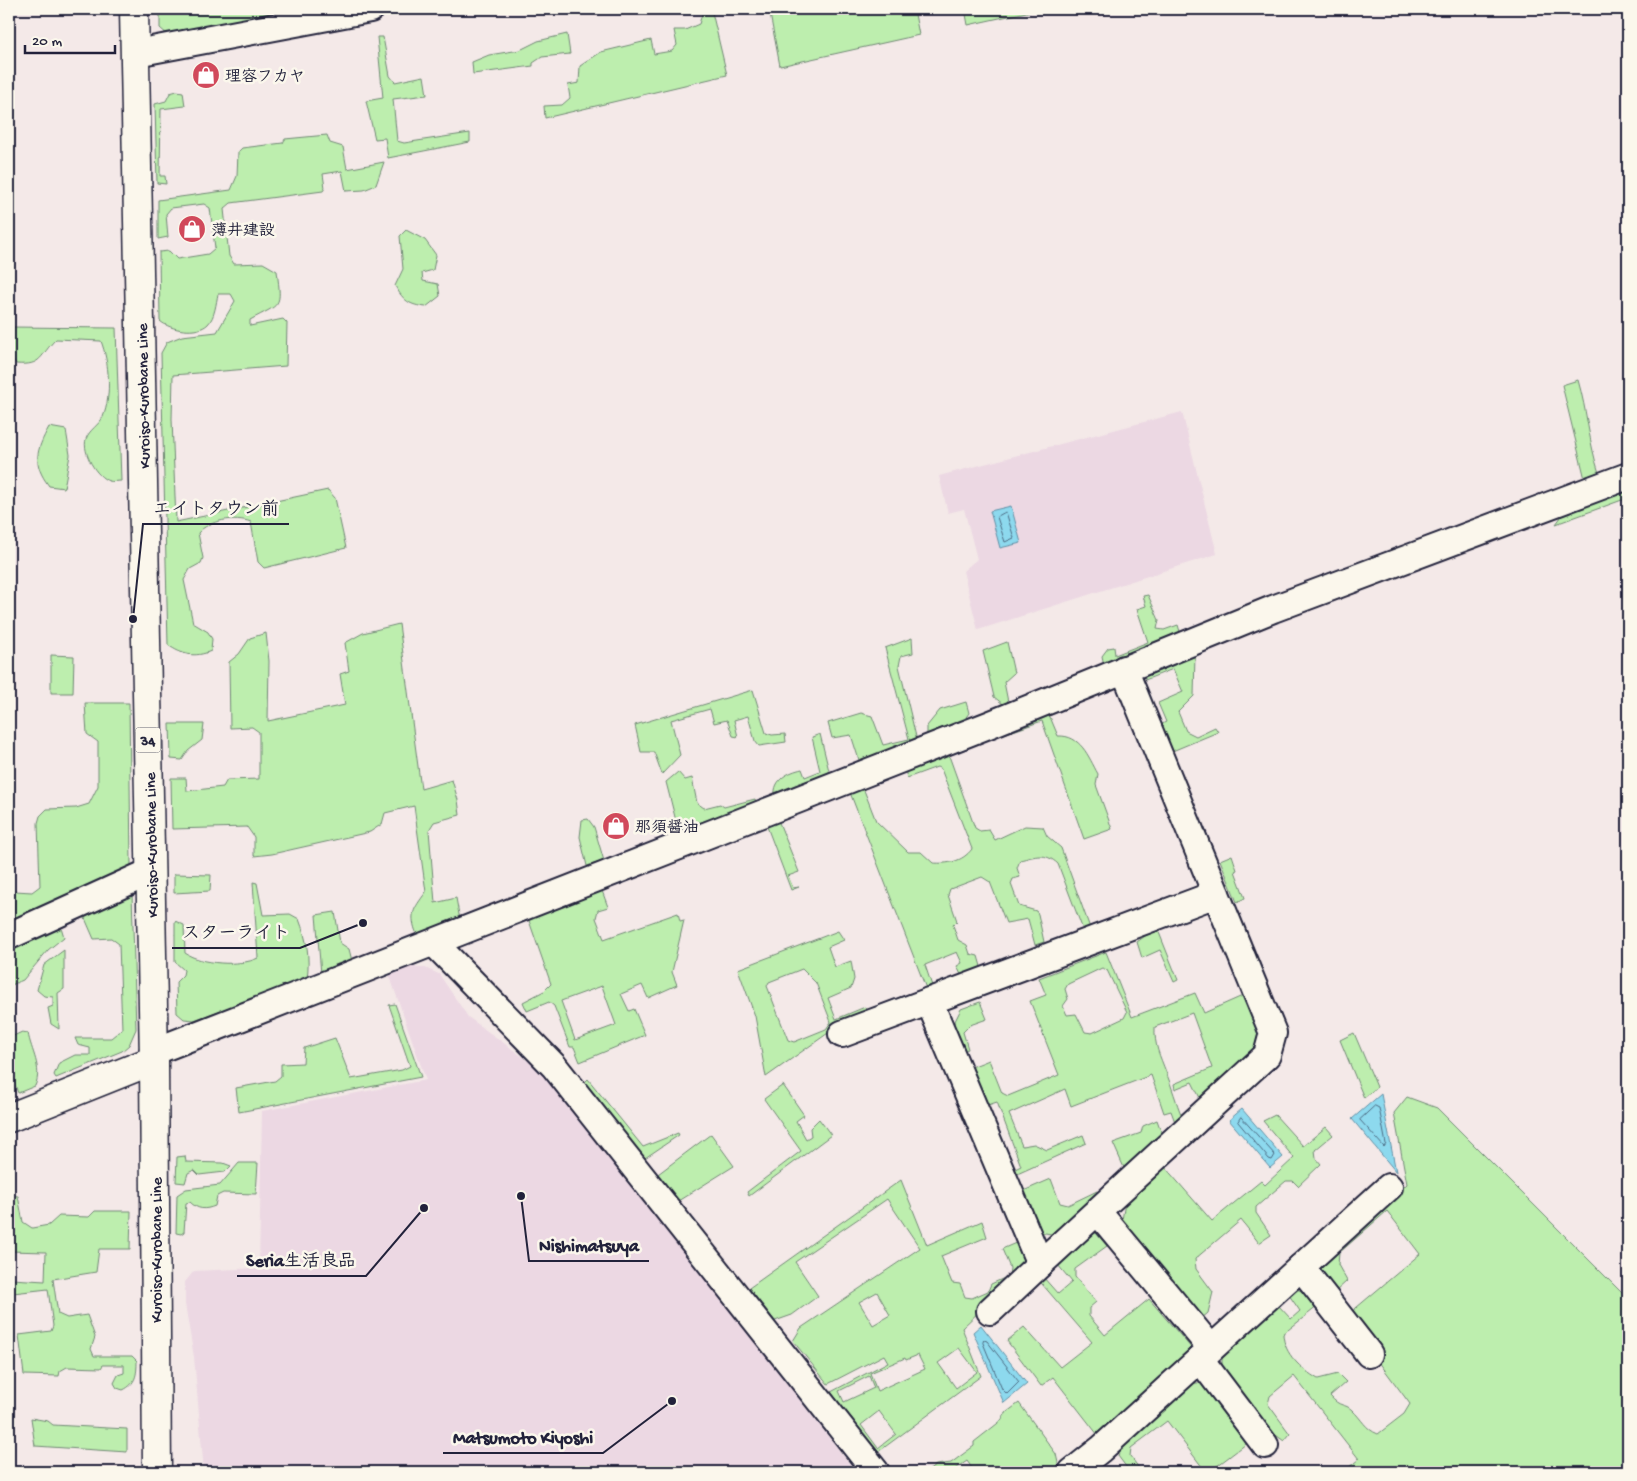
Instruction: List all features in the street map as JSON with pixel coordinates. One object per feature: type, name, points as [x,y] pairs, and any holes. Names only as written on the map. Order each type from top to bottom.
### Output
[{"type":"main road","name":"Kuroiso-Kurobane Line","points":[[134,9],[154,1056],[157,1472]]},
{"type":"main road","points":[[9,1118],[154,1056]]},
{"type":"street","points":[[136,54],[370,9]]},
{"type":"street","points":[[154,1056],[1273,609],[1628,476]]},
{"type":"street","points":[[990,1311],[1267,1056],[1273,1033],[1124,669]]},
{"type":"street","points":[[9,936],[150,872]]},
{"type":"street","points":[[842,1034],[1216,894]]},
{"type":"street","points":[[434,943],[554,1066],[876,1472]]},
{"type":"street","points":[[929,1001],[1040,1264]]},
{"type":"street","points":[[1072,1472],[1101,1449],[1389,1187]]},
{"type":"street","points":[[1098,1212],[1205,1354],[1265,1445]]},
{"type":"street","points":[[1301,1267],[1369,1354]]},
{"type":"shaded area","points":[[1182,412],[1217,554],[978,630],[963,571],[977,559],[964,509],[948,513],[939,476]]},
{"type":"shaded area","points":[[412,966],[425,968],[439,974],[468,1017],[546,1074],[856,1472],[204,1472],[194,1357],[185,1304],[185,1282],[194,1271],[259,1268],[262,1111],[426,1080],[389,974]]},
{"type":"green space","points":[[160,9],[295,9],[295,12],[168,35],[160,28]]},
{"type":"green space","points":[[769,9],[914,9],[919,35],[780,66]]},
{"type":"green space","points":[[965,9],[1040,9],[968,25]]},
{"type":"green space","points":[[712,12],[727,75],[545,118],[544,106],[562,105],[570,98],[568,85],[579,83],[580,66],[601,52],[651,40],[654,54],[672,51],[677,45],[674,30],[685,30],[699,24],[702,14]]},
{"type":"green space","points":[[567,34],[570,54],[542,57],[533,63],[533,66],[473,74],[472,62],[489,55],[520,50],[538,41]]},
{"type":"green space","points":[[377,37],[383,37],[390,76],[395,82],[424,76],[427,95],[393,99],[397,141],[404,143],[470,133],[470,142],[388,158],[385,138],[375,139],[366,101],[383,98]]},
{"type":"green space","points":[[183,92],[185,106],[161,109],[160,176],[165,176],[166,184],[157,183],[155,104],[166,101],[170,93]]},
{"type":"green space","points":[[327,135],[330,143],[343,147],[347,169],[384,162],[376,185],[364,190],[346,191],[342,171],[323,174],[325,188],[323,191],[231,203],[224,209],[229,256],[234,264],[263,263],[277,271],[279,299],[268,311],[250,320],[250,326],[283,319],[287,323],[286,366],[173,375],[172,419],[176,522],[328,490],[335,498],[346,548],[264,568],[258,562],[251,522],[230,519],[209,525],[198,533],[203,558],[201,563],[190,569],[184,580],[193,623],[208,632],[212,639],[211,651],[194,655],[184,653],[168,645],[161,353],[167,342],[182,336],[217,332],[235,301],[231,294],[218,294],[212,318],[208,324],[197,329],[177,329],[160,321],[159,252],[169,251],[177,259],[208,254],[215,248],[210,208],[204,204],[171,208],[166,214],[168,237],[158,239],[158,200],[231,190],[237,176],[238,152],[242,148],[283,143],[285,139]]},
{"type":"green space","points":[[406,230],[425,240],[436,255],[433,270],[422,273],[423,281],[438,284],[440,296],[426,307],[415,305],[408,301],[395,286],[403,269],[400,236]]},
{"type":"green space","points":[[10,327],[116,328],[121,481],[109,481],[99,475],[88,457],[85,444],[89,433],[103,417],[108,399],[108,368],[101,341],[56,339],[40,359],[31,363],[16,364],[10,353]]},
{"type":"green space","points":[[1578,380],[1599,473],[1585,479],[1562,385]]},
{"type":"green space","points":[[49,427],[66,430],[70,455],[64,488],[49,486],[38,464],[41,443]]},
{"type":"green space","points":[[1628,491],[1628,502],[1622,500],[1556,524],[1564,513]]},
{"type":"green space","points":[[1148,595],[1159,620],[1157,629],[1164,630],[1178,625],[1181,635],[1104,665],[1102,656],[1108,648],[1114,647],[1115,655],[1148,642],[1137,609],[1146,606],[1143,596]]},
{"type":"green space","points":[[399,624],[421,789],[452,780],[460,815],[434,822],[429,830],[435,903],[456,898],[460,920],[417,935],[413,922],[414,912],[426,892],[414,806],[385,813],[382,824],[370,832],[272,854],[254,856],[254,837],[247,827],[172,829],[171,778],[186,778],[187,791],[223,787],[227,780],[259,779],[259,732],[252,727],[230,728],[229,662],[239,654],[250,638],[266,633],[269,661],[268,721],[345,705],[340,674],[349,671],[345,643],[363,633]]},
{"type":"green space","points":[[912,638],[913,653],[901,656],[899,666],[917,741],[860,763],[851,735],[832,738],[828,723],[861,713],[872,716],[883,745],[909,739],[885,648]]},
{"type":"green space","points":[[1007,642],[1014,673],[1004,682],[1008,702],[1003,704],[994,697],[983,651]]},
{"type":"green space","points":[[1195,654],[1194,696],[1178,712],[1186,731],[1196,736],[1215,727],[1218,732],[1170,752],[1160,725],[1166,722],[1158,703],[1183,692],[1173,669],[1145,680],[1145,675]]},
{"type":"green space","points":[[51,655],[74,656],[73,693],[51,693]]},
{"type":"green space","points":[[753,690],[766,733],[772,735],[785,734],[786,742],[759,746],[755,741],[748,716],[734,720],[738,737],[733,736],[727,720],[714,723],[710,709],[671,720],[680,755],[662,774],[654,752],[641,752],[635,725]]},
{"type":"green space","points":[[966,702],[969,713],[962,723],[927,737],[927,726],[940,710]]},
{"type":"green space","points":[[85,703],[129,703],[131,865],[128,872],[9,925],[9,918],[14,918],[15,891],[32,892],[40,886],[38,823],[40,816],[47,809],[76,808],[89,804],[98,786],[98,742],[87,734]]},
{"type":"green space","points":[[1048,712],[1058,736],[1073,739],[1083,748],[1091,760],[1098,774],[1096,785],[1112,829],[1084,839],[1042,721],[984,741],[982,736]]},
{"type":"green space","points":[[170,724],[204,724],[202,740],[188,751],[182,760],[171,759]]},
{"type":"green space","points":[[820,734],[830,775],[775,796],[775,790],[779,781],[787,774],[802,769],[805,777],[820,771],[812,737]]},
{"type":"green space","points":[[948,753],[975,828],[980,831],[989,830],[995,840],[1025,826],[1043,827],[1047,836],[1061,848],[1090,928],[1083,930],[1058,864],[1044,856],[1020,860],[1017,868],[1020,877],[1013,879],[1011,884],[1019,906],[1036,911],[1038,914],[1044,942],[1035,945],[1028,919],[1006,923],[990,882],[982,877],[950,889],[948,895],[957,921],[953,925],[958,940],[967,945],[970,954],[978,956],[982,970],[962,977],[957,966],[962,963],[957,952],[925,965],[933,989],[927,991],[849,790],[862,785],[876,821],[908,852],[921,852],[933,863],[954,861],[964,857],[972,849],[941,769],[937,767],[907,778],[905,770]]},
{"type":"green space","points":[[678,772],[685,780],[692,778],[697,803],[704,808],[720,804],[724,807],[755,799],[756,803],[692,828],[689,822],[677,825],[666,782]]},
{"type":"green space","points":[[588,819],[594,827],[604,861],[587,866],[580,837],[582,820]]},
{"type":"green space","points":[[778,820],[799,872],[788,876],[793,888],[799,887],[791,890],[766,824]]},
{"type":"green space","points":[[1232,855],[1237,870],[1235,871],[1245,898],[1237,902],[1220,860]]},
{"type":"green space","points":[[174,874],[211,875],[210,891],[174,893]]},
{"type":"green space","points":[[253,882],[257,883],[263,915],[290,914],[299,919],[307,949],[307,979],[194,1020],[184,1019],[177,1013],[176,982],[183,975],[184,970],[175,962],[175,921],[184,925],[185,953],[192,957],[221,963],[241,963],[258,958]]},
{"type":"green space","points":[[601,888],[608,907],[598,910],[596,918],[604,939],[678,913],[680,921],[684,920],[672,972],[677,985],[648,998],[642,985],[621,994],[629,1011],[634,1009],[645,1035],[580,1062],[574,1047],[570,1047],[554,1006],[549,1002],[527,1011],[523,1002],[544,991],[551,984],[527,915]],"holes":[[[602,986],[616,1025],[575,1040],[561,1001]]]},
{"type":"green space","points":[[132,893],[136,1029],[129,1045],[122,1051],[56,1078],[54,1075],[59,1063],[75,1055],[90,1055],[90,1048],[78,1045],[75,1038],[111,1038],[122,1029],[119,944],[111,938],[94,939],[84,916]]},
{"type":"green space","points":[[335,912],[340,943],[349,949],[352,961],[321,974],[316,915]]},
{"type":"green space","points":[[61,927],[64,937],[48,950],[23,980],[9,986],[9,950]]},
{"type":"green space","points":[[1158,930],[1178,980],[1174,982],[1160,950],[1142,958],[1137,942]]},
{"type":"green space","points":[[838,931],[844,940],[828,947],[835,967],[851,961],[854,979],[851,988],[828,998],[836,1019],[865,1007],[867,1012],[838,1026],[766,1077],[755,1016],[738,969]],"holes":[[[802,969],[816,983],[831,1022],[826,1029],[794,1042],[788,1040],[767,986],[769,982]]]},
{"type":"green space","points":[[64,950],[64,989],[58,993],[59,1029],[51,1024],[48,1008],[53,1006],[53,997],[44,996],[37,990],[44,965]]},
{"type":"green space","points":[[1106,952],[1132,1017],[1195,993],[1204,1013],[1247,994],[1260,1028],[1254,1050],[1200,1098],[1192,1082],[1175,1089],[1174,1084],[1212,1068],[1192,1013],[1155,1027],[1155,1039],[1158,1050],[1182,1117],[1175,1122],[1171,1111],[1164,1113],[1151,1075],[1071,1106],[1065,1089],[1009,1114],[1022,1146],[1034,1144],[1047,1150],[1083,1135],[1086,1143],[1015,1175],[1013,1170],[1021,1166],[997,1102],[985,1106],[969,1068],[989,1060],[1002,1093],[1008,1096],[1059,1075],[1030,1001],[1046,995],[1039,978]],"holes":[[[1102,968],[1107,970],[1127,1012],[1124,1018],[1092,1033],[1085,1032],[1076,1014],[1067,1015],[1063,1006],[1068,999],[1065,989],[1068,984]]]},
{"type":"green space","points":[[980,1002],[987,1019],[970,1025],[963,1032],[968,1049],[964,1051],[953,1025],[961,1009]]},
{"type":"green space","points":[[395,1004],[421,1077],[239,1112],[236,1088],[275,1081],[281,1076],[281,1064],[303,1063],[304,1048],[335,1038],[351,1079],[402,1070],[410,1066],[389,1005]]},
{"type":"green space","points":[[22,1032],[28,1033],[38,1073],[35,1086],[18,1093],[9,1069],[9,1038]]},
{"type":"green space","points":[[1354,1033],[1377,1087],[1364,1098],[1340,1040]]},
{"type":"green space","points":[[588,1079],[643,1147],[678,1133],[679,1135],[645,1158],[641,1157],[583,1084]]},
{"type":"green space","points":[[783,1085],[804,1115],[796,1121],[806,1139],[811,1136],[810,1128],[819,1119],[831,1135],[749,1196],[747,1192],[801,1151],[764,1099]]},
{"type":"green space","points":[[1407,1097],[1437,1108],[1628,1299],[1628,1472],[1343,1472],[1359,1459],[1294,1376],[1270,1396],[1268,1404],[1290,1434],[1284,1441],[1266,1428],[1222,1370],[1222,1356],[1278,1305],[1291,1319],[1300,1311],[1289,1295],[1296,1289],[1307,1293],[1318,1306],[1283,1334],[1286,1348],[1294,1360],[1318,1379],[1338,1374],[1346,1382],[1330,1396],[1349,1408],[1367,1427],[1378,1434],[1404,1414],[1410,1404],[1373,1354],[1350,1313],[1420,1254],[1387,1211],[1339,1253],[1338,1265],[1347,1281],[1335,1292],[1321,1274],[1321,1264],[1331,1251],[1407,1184],[1394,1113]]},
{"type":"green space","points":[[1275,1115],[1303,1146],[1326,1127],[1333,1135],[1315,1150],[1316,1158],[1321,1164],[1298,1186],[1293,1181],[1286,1181],[1256,1207],[1256,1213],[1271,1235],[1259,1243],[1241,1220],[1195,1259],[1196,1269],[1213,1292],[1208,1313],[1201,1319],[1122,1220],[1125,1203],[1164,1166],[1212,1221],[1261,1181],[1265,1185],[1294,1158],[1263,1121]]},
{"type":"green space","points":[[1157,1120],[1162,1134],[1125,1170],[1113,1143],[1141,1133],[1143,1126]]},
{"type":"green space","points":[[711,1134],[734,1166],[678,1201],[658,1174]]},
{"type":"green space","points":[[185,1156],[186,1162],[223,1163],[231,1166],[225,1172],[199,1175],[194,1170],[188,1173],[185,1183],[176,1182],[177,1157]]},
{"type":"green space","points":[[239,1163],[258,1163],[256,1194],[223,1193],[217,1196],[215,1206],[205,1209],[196,1207],[190,1202],[186,1203],[184,1232],[181,1234],[176,1233],[177,1195],[186,1189],[220,1185]]},
{"type":"green space","points":[[1051,1179],[1060,1203],[1068,1205],[1097,1191],[1099,1193],[1051,1234],[1039,1232],[1021,1192]]},
{"type":"green space","points":[[901,1180],[927,1245],[982,1221],[987,1237],[941,1256],[952,1283],[960,1284],[965,1297],[972,1298],[988,1291],[991,1284],[1009,1276],[1010,1268],[1002,1249],[1018,1242],[1026,1260],[982,1309],[962,1328],[981,1376],[878,1452],[831,1392],[888,1362],[884,1355],[828,1384],[793,1341],[801,1328],[920,1248],[887,1199],[795,1262],[818,1296],[792,1315],[775,1321],[749,1288]],"holes":[[[877,1292],[890,1315],[873,1325],[859,1302]],[[959,1348],[977,1372],[956,1388],[938,1363]],[[918,1355],[925,1369],[877,1391],[870,1373],[905,1358],[906,1360]],[[869,1376],[874,1388],[844,1402],[839,1391]],[[879,1411],[896,1434],[878,1448],[861,1425]]]},
{"type":"green space","points":[[9,1195],[18,1196],[23,1222],[32,1228],[49,1225],[59,1216],[89,1217],[95,1211],[131,1211],[130,1249],[99,1249],[96,1272],[53,1279],[58,1314],[67,1318],[87,1315],[95,1337],[91,1349],[94,1356],[132,1356],[137,1361],[135,1378],[127,1388],[123,1390],[117,1388],[114,1383],[118,1375],[124,1373],[124,1365],[103,1365],[101,1368],[67,1367],[60,1371],[59,1376],[24,1375],[19,1335],[51,1331],[53,1326],[48,1289],[13,1293],[11,1279],[45,1281],[46,1252],[9,1251]]},
{"type":"green space","points":[[1096,1233],[1107,1246],[1075,1269],[1075,1277],[1096,1302],[1089,1308],[1089,1316],[1105,1335],[1149,1299],[1193,1350],[1098,1435],[1053,1377],[1041,1386],[1007,1341],[1024,1327],[1060,1367],[1092,1342],[1036,1277],[1086,1234]],"holes":[[[1058,1265],[1072,1282],[1058,1294],[1043,1277]]]},
{"type":"green space","points":[[1191,1383],[1205,1383],[1250,1441],[1209,1472],[1206,1472],[1167,1421],[1131,1448],[1130,1456],[1142,1472],[1130,1472],[1118,1456],[1123,1445]]},
{"type":"green space","points":[[1019,1403],[1056,1454],[1058,1463],[1056,1472],[975,1472],[967,1461],[951,1472],[927,1472],[936,1465],[951,1463],[974,1446],[974,1442],[1002,1420],[1003,1415]]},
{"type":"green space","points":[[31,1418],[48,1421],[53,1425],[127,1429],[127,1452],[35,1446]]},
{"type":"water","points":[[1011,506],[1021,543],[1000,548],[990,511]]},
{"type":"water","points":[[1381,1094],[1396,1172],[1352,1119]]},
{"type":"water","points":[[1242,1109],[1283,1157],[1270,1168],[1229,1120]]},
{"type":"water","points":[[981,1325],[1027,1384],[1004,1403],[973,1332]]},
{"type":"place","name":"理容フカヤ","points":[[206,75]]},
{"type":"place","name":"薄井建設","points":[[192,229]]},
{"type":"place","name":"エイトタウン前","points":[[133,619]]},
{"type":"place","name":"那須醤油","points":[[616,826]]},
{"type":"place","name":"スターライト","points":[[363,923]]},
{"type":"place","name":"Nishimatsuya","points":[[521,1196]]},
{"type":"place","name":"Seria生活良品","points":[[424,1208]]},
{"type":"place","name":"Matsumoto Kiyoshi","points":[[672,1401]]}]
